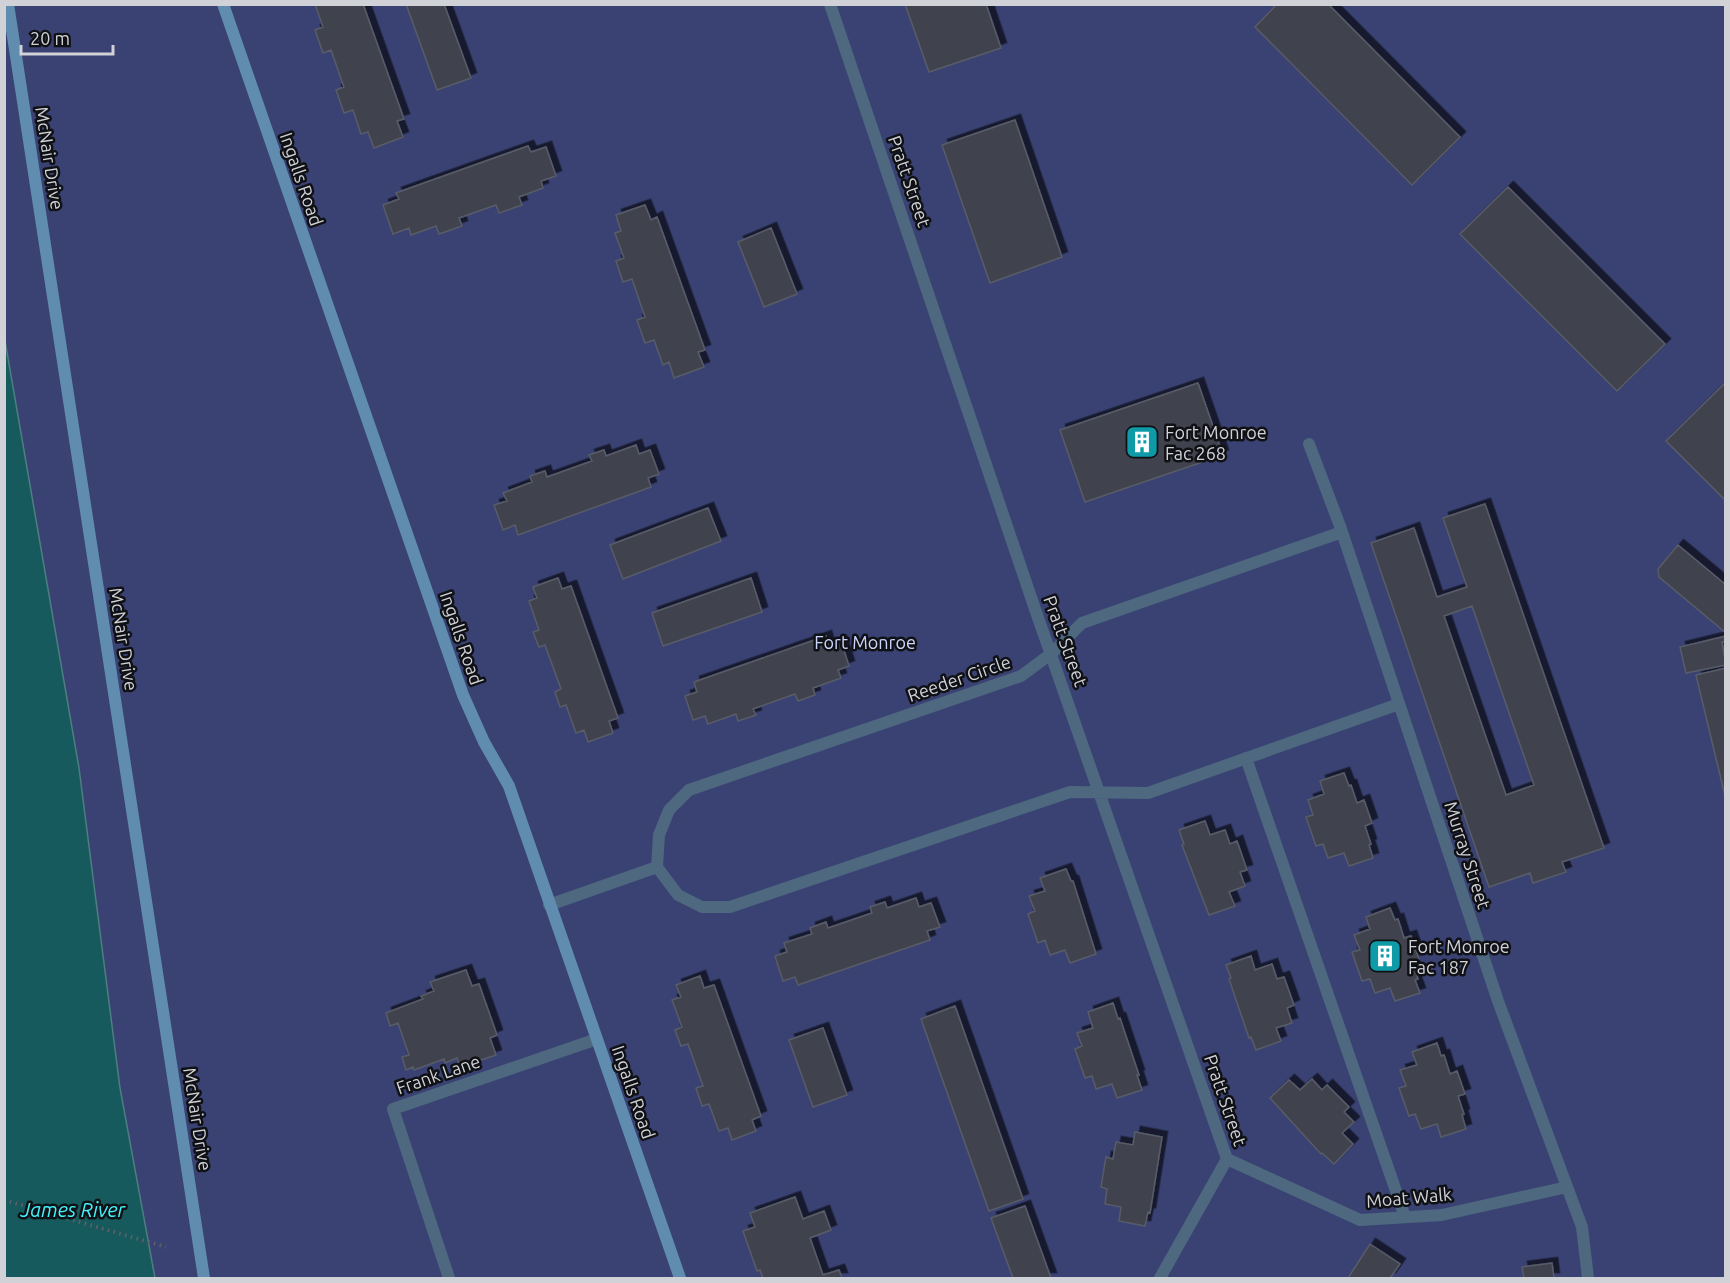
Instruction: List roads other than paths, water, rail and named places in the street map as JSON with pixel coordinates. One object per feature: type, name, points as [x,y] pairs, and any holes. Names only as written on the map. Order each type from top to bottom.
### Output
[{"type":"street","name":"McNair Drive","points":[[8,4],[204,1278]]},
{"type":"street","name":"Ingalls Road","points":[[223,4],[463,694],[484,742],[509,786],[680,1278]]},
{"type":"street","name":"Pratt Street","points":[[830,4],[1035,609],[1227,1159],[1160,1278]]},
{"type":"street","name":"Murray Street","points":[[1309,444],[1342,532],[1498,1001],[1582,1227],[1588,1278]]},
{"type":"street","name":"Reeder Circle","points":[[657,867],[659,835],[662,826],[669,810],[689,790],[1021,676],[1052,653],[1082,623],[1342,532]]},
{"type":"street","points":[[549,905],[657,867],[678,895],[702,907],[730,907],[1071,792],[1148,793],[1399,704]]},
{"type":"street","points":[[1246,758],[1404,1217]]},
{"type":"street","name":"Frank Lane","points":[[449,1278],[393,1108],[597,1039]]},
{"type":"street","name":"Moat Walk","points":[[1227,1159],[1360,1220],[1442,1215],[1568,1187]]},
{"type":"water","name":"James River","points":[[4,335],[79,768],[120,1088],[155,1278],[5,1278]]},
{"type":"place","name":"Fort Monroe Fac 268","points":[[1142,442]]},
{"type":"place","name":"Fort Monroe Fac 187","points":[[1385,956]]},
{"type":"park label","name":"Fort Monroe","points":[[865,642]]}]
